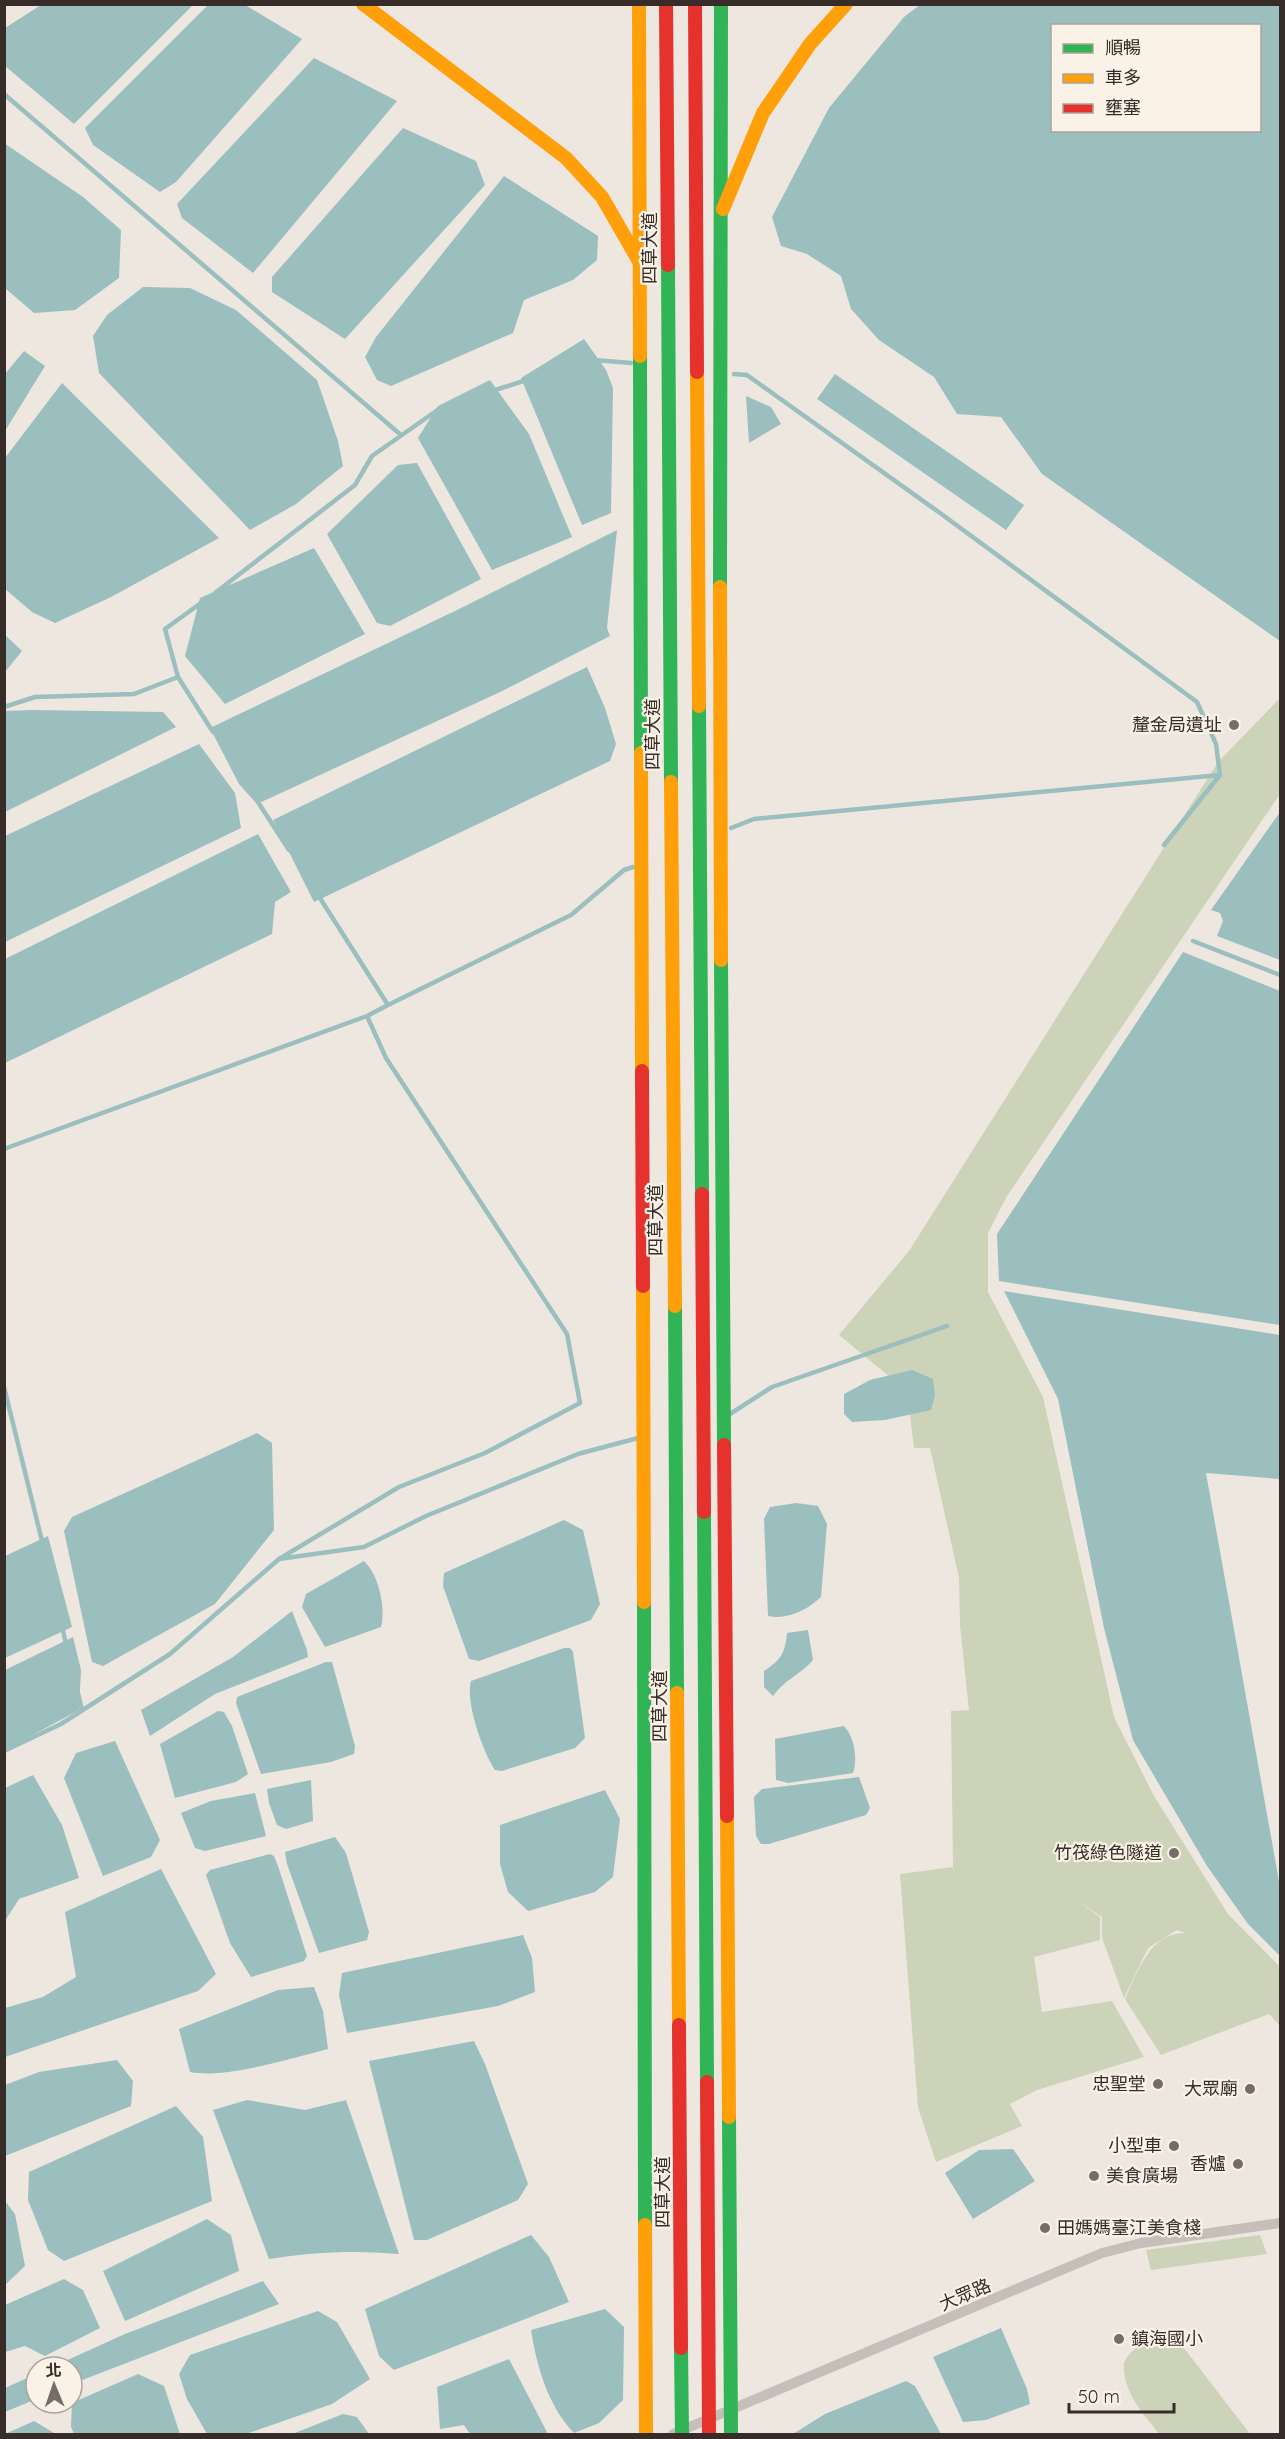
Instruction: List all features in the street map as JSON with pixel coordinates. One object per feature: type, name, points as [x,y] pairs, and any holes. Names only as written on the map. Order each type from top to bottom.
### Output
[{"type":"street","points":[[363,4],[445,68],[540,136],[579,173],[609,207],[640,263]]},
{"type":"street","name":"四草大道","points":[[639,4],[645,2434]]},
{"type":"street","name":"四草大道","points":[[666,4],[679,2433]]},
{"type":"street","points":[[696,4],[709,2434]]},
{"type":"street","points":[[721,4],[720,804],[731,2434]]},
{"type":"street","points":[[721,214],[763,113],[810,44],[846,4]]},
{"type":"street","name":"大眾路","points":[[679,2433],[1102,2253],[1141,2242],[1281,2223]]},
{"type":"green space","points":[[1280,698],[1280,794],[1007,1196],[988,1233],[988,1292],[1043,1397],[1114,1717],[1154,1796],[1228,1914],[1280,1967],[1280,2026],[1269,2014],[1161,2055],[1125,1999],[1147,1955],[1154,1946],[1174,1934],[1186,1933],[1177,1930],[1148,1948],[1124,1998],[1102,1938],[1102,1917],[1078,1901],[1100,1917],[1100,1940],[1034,1957],[1042,2012],[1112,2001],[1144,2057],[1037,2090],[1010,2104],[1022,2126],[936,2162],[918,2107],[900,1874],[953,1867],[951,1711],[969,1710],[960,1625],[959,1578],[930,1448],[914,1448],[907,1391],[839,1335],[909,1251],[1218,762]]},
{"type":"green space","points":[[1260,2235],[1267,2254],[1151,2270],[1146,2250]]},
{"type":"green space","points":[[1171,2331],[1250,2434],[1159,2434],[1146,2418],[1126,2383],[1124,2363],[1132,2352],[1142,2345],[1167,2340],[1164,2335]]},
{"type":"water","points":[[921,4],[1280,5],[1280,641],[1042,474],[1001,417],[957,414],[934,377],[879,340],[851,309],[841,276],[807,254],[781,246],[772,217],[829,108],[904,17]]},
{"type":"water","points":[[41,5],[193,5],[74,124],[5,66],[5,28]]},
{"type":"water","points":[[208,5],[245,5],[302,39],[176,182],[160,192],[93,145],[85,128]]},
{"type":"water","points":[[314,58],[397,101],[253,273],[182,218],[177,204]]},
{"type":"water","points":[[403,128],[476,161],[485,185],[345,339],[272,292],[272,277]]},
{"type":"water","points":[[4,143],[83,197],[121,230],[119,278],[75,310],[34,313],[5,288]]},
{"type":"water","points":[[504,176],[598,236],[597,260],[573,280],[524,300],[513,333],[391,386],[377,380],[365,357],[376,337]]},
{"type":"water","points":[[143,287],[190,288],[236,310],[317,380],[338,441],[343,466],[296,504],[250,530],[99,373],[93,336],[107,315]]},
{"type":"water","points":[[584,339],[606,370],[613,388],[611,513],[582,525],[521,378]]},
{"type":"water","points":[[24,351],[45,366],[5,431],[5,374]]},
{"type":"water","points":[[835,374],[1024,505],[1006,530],[817,399]]},
{"type":"water","points":[[490,380],[529,434],[572,537],[492,570],[418,438],[438,406]]},
{"type":"water","points":[[62,383],[219,538],[111,597],[55,623],[32,612],[5,589],[5,458]]},
{"type":"water","points":[[746,396],[771,407],[781,424],[749,443]]},
{"type":"water","points":[[417,463],[481,579],[390,626],[377,623],[327,534],[398,465]]},
{"type":"water","points":[[617,530],[607,628],[610,636],[498,693],[257,804],[239,784],[210,728],[457,610]]},
{"type":"water","points":[[314,548],[365,634],[225,704],[185,656],[200,598]]},
{"type":"water","points":[[4,634],[22,651],[5,672],[4,672]]},
{"type":"water","points":[[587,667],[605,708],[616,744],[610,761],[314,902],[273,820]]},
{"type":"water","points":[[5,711],[163,712],[176,727],[5,812]]},
{"type":"water","points":[[199,744],[235,793],[241,828],[5,942],[5,836]]},
{"type":"water","points":[[1280,812],[1280,960],[1217,936],[1223,921],[1220,913],[1211,910]]},
{"type":"water","points":[[258,834],[291,892],[275,902],[272,934],[5,1063],[5,959]]},
{"type":"water","points":[[1183,952],[1280,991],[1280,1325],[999,1281],[997,1234]]},
{"type":"water","points":[[1004,1291],[1280,1335],[1280,1479],[1206,1473],[1280,1887],[1280,1956],[1248,1924],[1207,1866],[1133,1740],[1104,1628],[1058,1399]]},
{"type":"water","points":[[912,1370],[933,1379],[935,1395],[931,1410],[885,1420],[852,1422],[844,1414],[844,1394],[870,1380]]},
{"type":"water","points":[[257,1433],[272,1443],[274,1530],[215,1604],[103,1666],[92,1662],[64,1531],[72,1517]]},
{"type":"water","points":[[796,1503],[818,1506],[827,1524],[821,1597],[797,1613],[783,1617],[768,1616],[764,1519],[770,1507]]},
{"type":"water","points":[[564,1520],[583,1530],[600,1604],[591,1620],[479,1661],[469,1659],[443,1586],[444,1573]]},
{"type":"water","points":[[48,1536],[72,1627],[5,1658],[5,1556]]},
{"type":"water","points":[[364,1561],[374,1575],[380,1592],[383,1611],[381,1627],[325,1647],[302,1607],[306,1594]]},
{"type":"water","points":[[292,1611],[308,1657],[215,1694],[150,1736],[141,1710],[233,1657]]},
{"type":"water","points":[[808,1630],[813,1660],[773,1696],[764,1687],[764,1671],[781,1655],[787,1633]]},
{"type":"water","points":[[73,1637],[81,1670],[79,1710],[5,1750],[5,1670]]},
{"type":"water","points":[[564,1648],[570,1648],[573,1652],[585,1738],[575,1748],[502,1771],[495,1770],[476,1727],[471,1701],[471,1681]]},
{"type":"water","points":[[326,1662],[332,1662],[355,1746],[354,1754],[331,1762],[261,1774],[236,1703],[237,1697]]},
{"type":"water","points":[[218,1711],[224,1712],[232,1726],[248,1774],[236,1782],[175,1798],[160,1744]]},
{"type":"water","points":[[844,1726],[854,1748],[853,1773],[788,1783],[776,1780],[775,1739]]},
{"type":"water","points":[[115,1741],[160,1840],[151,1857],[103,1876],[64,1778],[76,1753]]},
{"type":"water","points":[[33,1775],[62,1825],[79,1878],[19,1899],[5,1921],[5,1788]]},
{"type":"water","points":[[859,1777],[870,1808],[866,1815],[769,1844],[761,1844],[756,1836],[754,1797],[762,1789]]},
{"type":"water","points":[[311,1780],[313,1821],[286,1829],[277,1825],[269,1803],[267,1789]]},
{"type":"water","points":[[605,1790],[620,1819],[613,1877],[595,1892],[528,1911],[508,1892],[500,1864],[500,1825]]},
{"type":"water","points":[[255,1793],[266,1836],[205,1851],[195,1848],[181,1813],[211,1801]]},
{"type":"water","points":[[335,1837],[346,1853],[369,1932],[367,1940],[319,1953],[287,1864],[285,1852]]},
{"type":"water","points":[[270,1854],[274,1856],[278,1866],[307,1956],[304,1961],[251,1977],[230,1943],[206,1875],[210,1870]]},
{"type":"water","points":[[161,1869],[216,1974],[198,1991],[5,2057],[5,2008],[43,1997],[76,1977],[65,1912]]},
{"type":"water","points":[[523,1935],[532,1958],[535,1992],[498,2006],[347,2033],[339,1995],[342,1973]]},
{"type":"water","points":[[314,1987],[323,2011],[328,2049],[222,2073],[190,2072],[179,2029],[278,1990]]},
{"type":"water","points":[[474,2041],[485,2064],[528,2184],[518,2200],[427,2240],[414,2240],[369,2061]]},
{"type":"water","points":[[117,2060],[133,2081],[131,2106],[5,2156],[5,2085],[39,2072]]},
{"type":"water","points":[[247,2100],[305,2110],[346,2100],[399,2254],[334,2252],[269,2259],[213,2110]]},
{"type":"water","points":[[176,2106],[203,2137],[212,2201],[64,2261],[48,2250],[28,2200],[29,2172]]},
{"type":"water","points":[[1013,2149],[1035,2181],[973,2219],[945,2173],[979,2150]]},
{"type":"water","points":[[5,2201],[15,2214],[25,2266],[5,2285]]},
{"type":"water","points":[[207,2219],[231,2235],[239,2271],[125,2321],[103,2271]]},
{"type":"water","points":[[531,2235],[549,2257],[569,2302],[394,2370],[379,2356],[365,2309]]},
{"type":"water","points":[[64,2279],[83,2290],[100,2328],[47,2355],[25,2346],[5,2352],[5,2305]]},
{"type":"water","points":[[263,2281],[279,2304],[84,2379],[84,2355],[79,2355],[125,2334]]},
{"type":"water","points":[[605,2309],[624,2327],[623,2400],[599,2423],[574,2433],[557,2411],[545,2385],[531,2330]]},
{"type":"water","points":[[318,2311],[337,2322],[370,2379],[332,2404],[246,2434],[207,2434],[187,2399],[179,2374],[190,2355]]},
{"type":"water","points":[[1001,2328],[1027,2389],[1030,2404],[986,2420],[963,2422],[933,2357]]},
{"type":"water","points":[[509,2359],[548,2434],[470,2434],[464,2425],[440,2429],[437,2387]]},
{"type":"water","points":[[138,2374],[164,2386],[180,2434],[74,2434],[71,2427],[72,2415],[84,2415],[84,2398]]},
{"type":"water","points":[[24,2379],[24,2404],[5,2412],[5,2388]]},
{"type":"water","points":[[906,2381],[915,2386],[941,2434],[793,2434],[825,2414]]},
{"type":"water","points":[[343,2414],[357,2417],[369,2434],[292,2434]]},
{"type":"water","points":[[34,2421],[56,2434],[5,2434]]},
{"type":"waterway","points":[[4,94],[401,435]]},
{"type":"waterway","points":[[594,360],[631,363]]},
{"type":"waterway","points":[[734,374],[747,375],[940,513],[1197,702],[1216,744],[1220,775],[1164,845]]},
{"type":"waterway","points":[[492,391],[527,380]]},
{"type":"waterway","points":[[215,593],[355,485],[372,456],[439,409]]},
{"type":"waterway","points":[[201,603],[165,629],[178,677],[213,732]]},
{"type":"waterway","points":[[4,707],[35,697],[134,694],[178,677]]},
{"type":"waterway","points":[[731,828],[754,819],[1220,775]]},
{"type":"waterway","points":[[256,799],[289,850]]},
{"type":"waterway","points":[[388,1005],[571,915],[624,870],[633,867]]},
{"type":"waterway","points":[[279,1559],[399,1487],[485,1453],[580,1403],[567,1334],[386,1058],[367,1016],[388,1005],[318,895]]},
{"type":"waterway","points":[[1193,941],[1280,975]]},
{"type":"waterway","points":[[4,1149],[367,1016]]},
{"type":"waterway","points":[[730,1414],[772,1387],[947,1326]]},
{"type":"waterway","points":[[4,1387],[43,1545]]},
{"type":"waterway","points":[[4,1751],[61,1724],[170,1654],[279,1559],[364,1547],[426,1516],[578,1454],[638,1438]]},
{"type":"waterway","points":[[62,1626],[66,1644]]},
{"type":"waterway","points":[[78,1693],[82,1710]]},
{"type":"traffic: fast","points":[[720,587],[721,4]]},
{"type":"traffic: fast","points":[[668,265],[671,782]]},
{"type":"traffic: fast","points":[[640,356],[641,753]]},
{"type":"traffic: fast","points":[[699,706],[702,1194]]},
{"type":"traffic: fast","points":[[721,960],[724,1445]]},
{"type":"traffic: fast","points":[[675,1306],[677,1693]]},
{"type":"traffic: fast","points":[[704,1512],[707,2082]]},
{"type":"traffic: fast","points":[[644,1602],[645,2225]]},
{"type":"traffic: fast","points":[[729,2117],[731,2434]]},
{"type":"traffic: fast","points":[[681,2348],[682,2434]]},
{"type":"traffic: slow","points":[[363,4],[566,158],[602,197],[640,263]]},
{"type":"traffic: slow","points":[[639,4],[640,356]]},
{"type":"traffic: slow","points":[[723,209],[763,113],[810,44],[846,4]]},
{"type":"traffic: slow","points":[[697,372],[699,706]]},
{"type":"traffic: slow","points":[[720,587],[721,960]]},
{"type":"traffic: slow","points":[[641,753],[642,1071]]},
{"type":"traffic: slow","points":[[671,782],[675,1306]]},
{"type":"traffic: slow","points":[[643,1286],[644,1602]]},
{"type":"traffic: slow","points":[[677,1693],[679,2025]]},
{"type":"traffic: slow","points":[[727,1816],[729,2117]]},
{"type":"traffic: slow","points":[[645,2225],[646,2434]]},
{"type":"traffic: jam","points":[[666,4],[668,265]]},
{"type":"traffic: jam","points":[[695,4],[697,372]]},
{"type":"traffic: jam","points":[[642,1071],[643,1286]]},
{"type":"traffic: jam","points":[[702,1194],[704,1512]]},
{"type":"traffic: jam","points":[[724,1445],[727,1816]]},
{"type":"traffic: jam","points":[[679,2025],[681,2348]]},
{"type":"traffic: jam","points":[[707,2082],[709,2434]]},
{"type":"place","name":"釐金局遺址","points":[[1234,725]]},
{"type":"place","name":"竹筏綠色隧道","points":[[1174,1853]]},
{"type":"place","name":"忠聖堂","points":[[1158,2084]]},
{"type":"place","name":"大眾廟","points":[[1250,2089]]},
{"type":"place","name":"小型車","points":[[1174,2146]]},
{"type":"place","name":"香爐","points":[[1238,2164]]},
{"type":"place","name":"美食廣場","points":[[1094,2176]]},
{"type":"place","name":"田媽媽臺江美食棧","points":[[1045,2228]]},
{"type":"place","name":"鎮海國小","points":[[1119,2339]]}]
